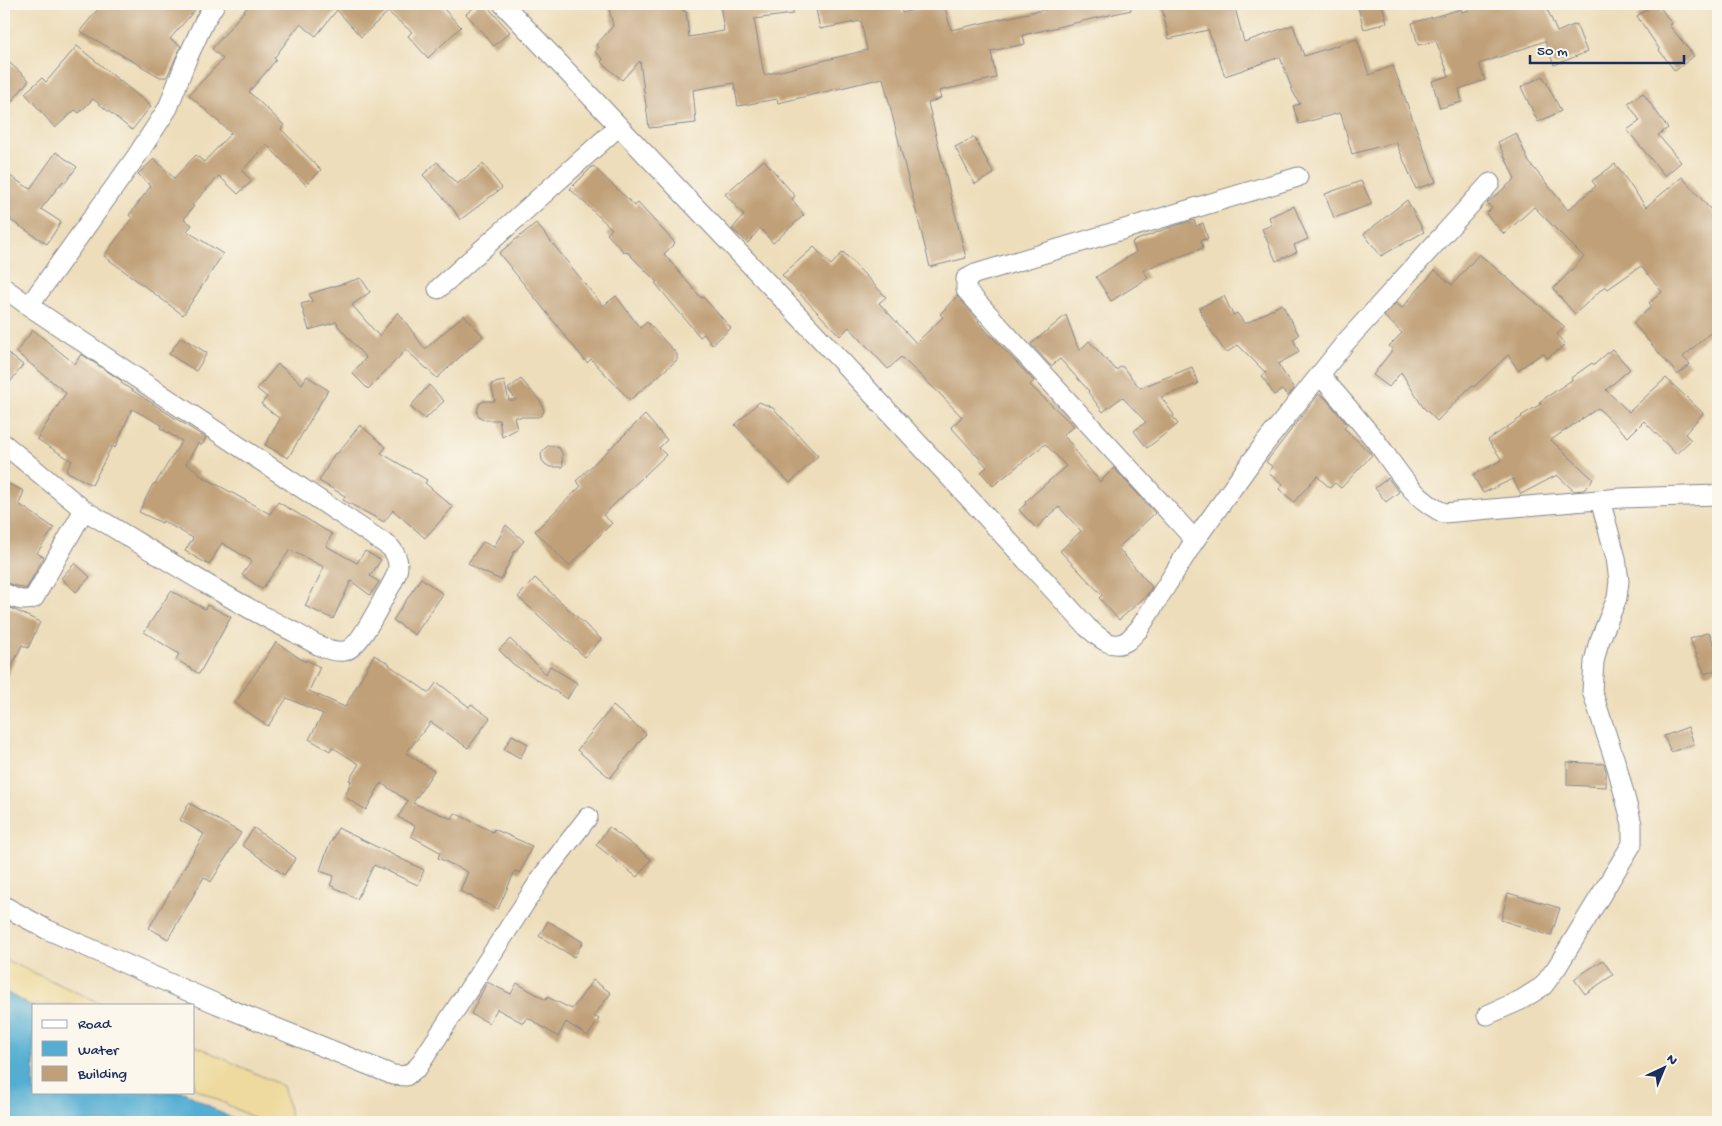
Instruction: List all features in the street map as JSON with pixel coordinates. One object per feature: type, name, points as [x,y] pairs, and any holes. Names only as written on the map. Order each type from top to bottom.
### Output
[{"type":"street","points":[[29,306],[136,157],[168,108],[204,22],[215,4]]},
{"type":"street","points":[[503,4],[979,509],[1087,627],[1104,641],[1115,644],[1127,641],[1139,629],[1195,540],[1262,447],[1320,374],[1352,335],[1490,183]]},
{"type":"street","points":[[438,289],[618,126]]},
{"type":"street","points":[[1195,540],[966,290],[966,279],[975,274],[1298,177]]},
{"type":"street","points":[[4,288],[390,547],[397,555],[400,564],[393,583],[356,644],[345,651],[330,650],[260,615],[84,510],[4,444]]},
{"type":"street","points":[[1320,374],[1416,495],[1432,508],[1444,513],[1600,500],[1718,496]]},
{"type":"street","points":[[1487,1015],[1521,1000],[1543,986],[1557,967],[1632,844],[1632,824],[1617,766],[1592,691],[1594,662],[1598,645],[1617,598],[1619,581],[1616,558],[1600,500]]},
{"type":"street","points":[[4,593],[17,599],[28,601],[34,598],[84,510]]},
{"type":"street","points":[[4,906],[46,929],[217,1004],[393,1075],[406,1076],[418,1067],[544,874],[588,817]]},
{"type":"sand","points":[[4,959],[102,1004],[32,1004],[32,1006],[4,991]]},
{"type":"sand","points":[[195,1045],[283,1086],[292,1122],[262,1122],[195,1088]]},
{"type":"water","points":[[4,991],[32,1007],[32,1094],[188,1094],[238,1122],[4,1122]]},
{"type":"building","points":[[102,4],[200,4],[170,39],[181,46],[167,77],[160,77],[80,31]]},
{"type":"building","points":[[250,4],[439,4],[461,27],[428,58],[408,36],[412,32],[388,12],[361,37],[337,10],[316,36],[300,24],[274,58],[276,60],[249,92],[284,125],[281,129],[321,170],[306,185],[266,144],[242,171],[252,181],[238,194],[219,176],[192,205],[194,206],[184,219],[192,225],[187,231],[223,254],[183,315],[104,256],[132,218],[129,215],[151,186],[138,174],[154,159],[174,178],[196,155],[204,162],[231,133],[189,95],[223,59],[212,49]]},
{"type":"building","points":[[478,4],[485,4],[510,32],[494,46],[466,14]]},
{"type":"building","points":[[608,4],[682,4],[683,11],[686,11],[689,37],[724,31],[720,4],[792,4],[793,14],[754,19],[764,75],[867,50],[861,21],[820,29],[815,4],[901,4],[902,13],[944,4],[951,30],[1046,9],[1045,4],[1130,4],[1131,10],[1023,35],[1025,44],[991,51],[996,78],[939,91],[941,98],[928,103],[966,258],[930,267],[883,78],[778,103],[777,99],[738,106],[734,83],[693,90],[696,123],[649,128],[640,61],[622,80],[601,62],[603,59],[595,52],[599,47],[596,45],[613,26]]},
{"type":"building","points":[[1161,4],[1234,4],[1244,42],[1293,25],[1304,56],[1357,39],[1369,75],[1393,66],[1436,182],[1416,189],[1396,142],[1352,154],[1341,114],[1339,113],[1299,124],[1293,106],[1300,104],[1293,92],[1280,57],[1225,76],[1208,30],[1169,39]]},
{"type":"building","points":[[1357,4],[1382,4],[1387,23],[1364,29]]},
{"type":"building","points":[[1490,4],[1545,4],[1557,32],[1576,24],[1587,52],[1554,65],[1545,41],[1479,64],[1485,80],[1459,89],[1462,102],[1440,108],[1432,81],[1449,76],[1436,41],[1418,45],[1412,23],[1461,9],[1462,12]]},
{"type":"building","points":[[1658,4],[1672,24],[1669,25],[1694,56],[1675,71],[1637,16]]},
{"type":"building","points":[[77,46],[151,106],[132,130],[93,99],[79,113],[75,110],[55,128],[25,93],[42,78],[46,82]]},
{"type":"building","points":[[4,58],[29,80],[4,111]]},
{"type":"building","points":[[1543,76],[1561,111],[1538,122],[1521,87]]},
{"type":"building","points":[[1643,93],[1668,128],[1658,135],[1681,162],[1665,176],[1627,130],[1640,121],[1628,103]]},
{"type":"building","points":[[1516,133],[1529,162],[1568,210],[1596,186],[1592,181],[1615,164],[1646,207],[1682,177],[1718,218],[1718,326],[1683,357],[1690,364],[1678,375],[1633,323],[1652,306],[1649,303],[1662,292],[1641,266],[1608,289],[1605,286],[1575,314],[1553,289],[1584,257],[1534,207],[1504,234],[1486,214],[1492,208],[1487,203],[1515,179],[1498,142]]},
{"type":"building","points":[[974,137],[994,174],[975,184],[955,147]]},
{"type":"building","points":[[56,152],[77,167],[65,183],[63,181],[41,209],[61,222],[47,244],[4,216],[4,172],[30,189]]},
{"type":"building","points":[[764,160],[795,196],[792,199],[804,215],[773,243],[760,228],[748,243],[732,229],[744,215],[725,194]]},
{"type":"building","points":[[437,162],[457,184],[483,164],[502,188],[460,220],[454,210],[423,175]]},
{"type":"building","points":[[593,166],[635,206],[638,203],[675,243],[664,254],[701,298],[703,297],[731,328],[712,345],[704,334],[700,337],[655,283],[657,282],[607,234],[612,229],[570,189]]},
{"type":"building","points":[[1361,181],[1372,204],[1334,218],[1325,194]]},
{"type":"building","points":[[1407,200],[1424,232],[1381,256],[1364,234]]},
{"type":"building","points":[[1294,206],[1308,239],[1294,245],[1297,252],[1276,261],[1262,229],[1272,225],[1269,217]]},
{"type":"building","points":[[1194,220],[1196,226],[1203,223],[1208,239],[1201,240],[1203,248],[1143,270],[1148,278],[1111,301],[1096,277],[1136,252],[1132,242]]},
{"type":"building","points":[[536,223],[603,306],[616,296],[640,328],[647,322],[677,354],[677,360],[630,400],[591,359],[587,363],[499,253]]},
{"type":"building","points":[[814,247],[831,265],[843,252],[886,297],[879,303],[916,343],[943,317],[940,314],[957,296],[978,322],[1034,381],[1030,385],[1074,426],[1063,435],[1100,482],[1114,468],[1155,513],[1118,548],[1152,587],[1147,595],[1119,620],[1099,598],[1102,595],[1060,551],[1081,531],[1059,507],[1036,528],[1019,510],[1026,504],[1025,502],[1066,466],[1045,444],[993,486],[981,472],[987,467],[951,427],[962,417],[941,395],[901,357],[888,369],[849,327],[840,336],[782,275]]},
{"type":"building","points":[[1479,254],[1565,327],[1557,334],[1565,345],[1547,358],[1543,353],[1518,370],[1508,355],[1475,386],[1470,387],[1437,421],[1423,407],[1401,372],[1389,387],[1373,375],[1393,349],[1389,346],[1402,333],[1384,316],[1396,303],[1402,308],[1435,270],[1452,285]]},
{"type":"building","points":[[361,278],[370,292],[352,305],[379,336],[398,312],[425,349],[464,315],[483,336],[437,378],[406,350],[368,389],[352,373],[366,358],[338,326],[337,322],[309,330],[301,304],[312,301],[309,294]]},
{"type":"building","points":[[1224,296],[1233,315],[1237,313],[1245,324],[1282,304],[1299,335],[1293,339],[1299,352],[1278,364],[1294,389],[1288,396],[1282,390],[1274,395],[1262,376],[1266,373],[1238,345],[1226,353],[1209,328],[1199,308]]},
{"type":"building","points":[[1066,315],[1079,351],[1089,341],[1116,370],[1122,366],[1140,388],[1192,367],[1198,384],[1161,397],[1178,424],[1147,448],[1134,431],[1146,422],[1122,397],[1103,412],[1089,391],[1060,359],[1051,366],[1031,344]]},
{"type":"building","points":[[33,330],[75,364],[81,354],[122,381],[121,383],[206,438],[202,445],[198,443],[186,464],[199,472],[198,474],[270,514],[278,502],[332,534],[326,546],[357,563],[365,551],[381,560],[370,576],[379,582],[370,595],[351,581],[333,619],[305,606],[324,567],[290,550],[262,589],[242,575],[252,561],[222,543],[209,565],[185,551],[193,538],[163,521],[162,523],[139,512],[153,484],[155,484],[182,441],[160,428],[162,425],[132,409],[115,448],[112,446],[92,485],[66,471],[72,461],[37,439],[66,393],[16,352]]},
{"type":"building","points":[[181,337],[207,353],[196,371],[169,354]]},
{"type":"building","points":[[1612,349],[1630,369],[1606,390],[1629,412],[1666,378],[1703,413],[1685,434],[1691,440],[1676,454],[1644,421],[1628,437],[1598,408],[1551,440],[1593,479],[1584,490],[1574,491],[1557,475],[1521,494],[1513,479],[1483,493],[1473,475],[1502,460],[1488,440],[1541,404],[1539,402],[1572,380],[1571,378],[1592,363],[1594,365]]},
{"type":"building","points":[[4,350],[23,365],[4,390]]},
{"type":"building","points":[[278,364],[302,384],[307,376],[328,390],[288,458],[265,445],[280,419],[261,404],[267,397],[257,389]]},
{"type":"building","points":[[521,379],[541,402],[544,411],[538,417],[514,417],[517,429],[502,437],[499,420],[485,420],[477,413],[478,408],[480,403],[495,401],[491,384],[504,381],[509,400],[516,400],[508,389]]},
{"type":"building","points":[[429,385],[444,401],[425,419],[410,407]]},
{"type":"building","points":[[1319,394],[1325,398],[1347,424],[1344,428],[1372,455],[1341,488],[1335,483],[1330,488],[1317,476],[1294,502],[1279,489],[1283,484],[1268,473],[1273,467],[1266,462]]},
{"type":"building","points":[[759,402],[773,408],[818,456],[790,483],[735,425]]},
{"type":"building","points":[[645,415],[667,440],[659,448],[666,455],[603,515],[612,523],[569,566],[535,531],[581,486],[576,481]]},
{"type":"building","points":[[360,425],[386,447],[381,453],[427,480],[425,483],[453,507],[425,538],[393,510],[384,522],[343,500],[345,496],[319,481],[335,453],[337,454]]},
{"type":"building","points":[[548,446],[559,448],[562,453],[563,467],[550,467],[542,460],[541,454]]},
{"type":"building","points":[[1388,478],[1399,492],[1386,502],[1375,488]]},
{"type":"building","points":[[4,482],[24,491],[19,504],[54,528],[37,553],[44,557],[26,589],[4,582]]},
{"type":"building","points":[[506,525],[524,541],[514,552],[501,580],[468,563],[483,542],[494,547]]},
{"type":"building","points":[[75,563],[90,577],[76,592],[61,578]]},
{"type":"building","points":[[421,578],[443,594],[415,635],[393,620]]},
{"type":"building","points":[[535,578],[601,639],[585,657],[518,597]]},
{"type":"building","points":[[171,591],[205,609],[207,605],[231,617],[199,674],[176,659],[179,654],[144,632]]},
{"type":"building","points":[[4,605],[40,622],[28,648],[22,645],[4,683]]},
{"type":"building","points":[[1709,632],[1718,655],[1718,669],[1705,674],[1690,639]]},
{"type":"building","points":[[510,639],[546,674],[550,666],[577,683],[567,699],[513,664],[499,650]]},
{"type":"building","points":[[276,642],[305,662],[306,660],[320,667],[309,691],[345,707],[374,655],[390,664],[429,693],[437,682],[469,707],[471,704],[490,718],[468,748],[431,722],[406,753],[434,771],[413,803],[452,819],[455,813],[493,832],[494,829],[532,846],[520,873],[515,871],[498,909],[460,891],[468,872],[438,858],[440,852],[411,836],[415,826],[398,817],[408,801],[381,783],[366,810],[345,797],[351,781],[349,780],[359,764],[332,747],[330,751],[309,739],[323,714],[287,698],[268,726],[235,703]]},
{"type":"building","points":[[613,706],[646,734],[610,778],[577,750]]},
{"type":"building","points":[[1688,727],[1694,744],[1671,752],[1664,736]]},
{"type":"building","points":[[512,735],[528,744],[520,758],[504,749]]},
{"type":"building","points":[[1567,762],[1604,764],[1606,787],[1567,785]]},
{"type":"building","points":[[189,803],[241,833],[211,882],[204,877],[168,939],[149,928],[204,834],[180,820]]},
{"type":"building","points":[[609,827],[651,859],[637,877],[596,845]]},
{"type":"building","points":[[254,828],[296,858],[284,875],[242,845]]},
{"type":"building","points":[[338,828],[424,870],[418,885],[374,865],[357,899],[330,885],[334,876],[320,871],[327,850]]},
{"type":"building","points":[[1508,893],[1560,908],[1551,936],[1501,920]]},
{"type":"building","points":[[548,921],[583,942],[574,957],[539,936]]},
{"type":"building","points":[[1603,960],[1613,975],[1585,994],[1574,979]]},
{"type":"building","points":[[593,980],[611,993],[594,1016],[599,1019],[588,1036],[566,1022],[558,1037],[527,1017],[523,1023],[497,1009],[489,1023],[471,1014],[487,982],[511,994],[517,983],[546,1000],[547,997],[572,1009]]}]
